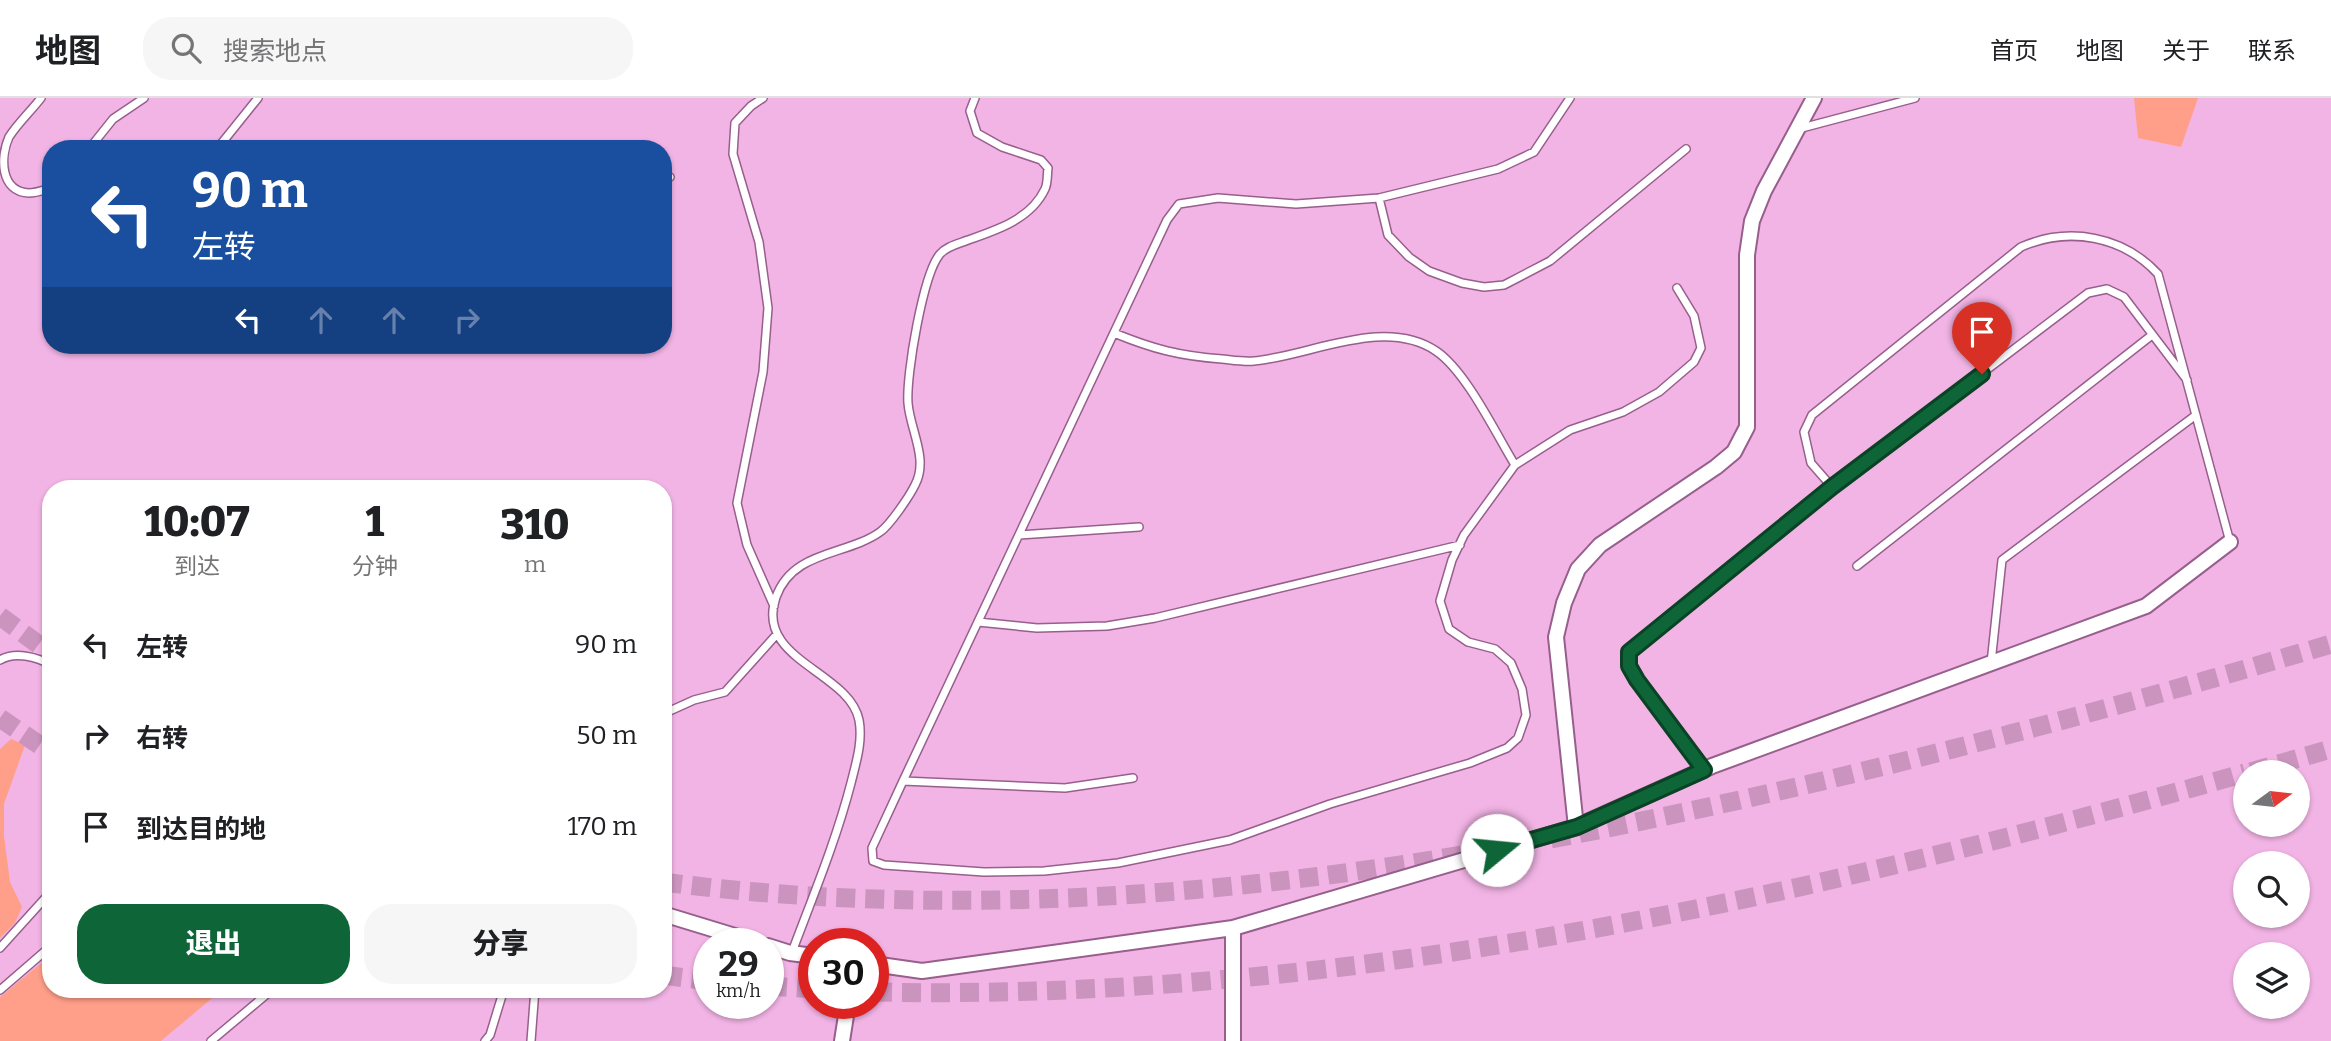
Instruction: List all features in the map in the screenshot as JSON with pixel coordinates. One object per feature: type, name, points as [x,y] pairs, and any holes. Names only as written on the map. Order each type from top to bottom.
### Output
[{"type":"street","points":[[1577,827],[1556,637],[1564,603],[1578,569],[1600,545],[1716,467],[1734,452],[1748,427],[1747,278],[1752,220],[1764,191],[1814,98]]},
{"type":"street","points":[[889,966],[922,971],[1233,928],[1577,827],[1704,770],[2146,606],[2230,541]]},
{"type":"street","points":[[672,917],[709,928]]},
{"type":"street","points":[[1233,928],[1233,1041]]},
{"type":"street","points":[[784,951],[798,954]]},
{"type":"street","points":[[842,1041],[845,1019]]},
{"type":"lane","points":[[41,98],[8,139],[2,166],[4,179],[12,187],[26,193],[42,190]]},
{"type":"lane","points":[[96,140],[113,120],[144,98]]},
{"type":"lane","points":[[224,140],[258,98]]},
{"type":"lane","points":[[763,98],[735,122],[734,133],[733,154],[760,242],[768,308],[763,372],[737,503],[747,545],[774,607]]},
{"type":"lane","points":[[791,953],[839,830],[859,748],[859,719],[844,692],[787,649],[777,634],[775,600],[781,584],[795,569],[813,558],[866,540],[882,531],[916,484],[920,464],[908,403],[910,380],[928,280],[938,256],[946,248],[1000,229],[1030,210],[1046,187],[1048,168],[1041,160],[1002,147],[977,133],[971,111],[975,98]]},
{"type":"lane","points":[[1570,98],[1534,152],[1498,169],[1379,198],[1296,204],[1218,198],[1179,204],[1167,220],[872,848],[873,861],[884,865],[985,872],[1044,871],[1118,863],[1230,840],[1330,804],[1470,763],[1507,748],[1518,738],[1526,715],[1522,689],[1511,663],[1495,649],[1468,642],[1449,629],[1440,601],[1444,582],[1460,545],[1515,465],[1570,430],[1623,412],[1659,392],[1694,362],[1701,348],[1694,316],[1676,288]]},
{"type":"lane","points":[[1797,129],[1915,98]]},
{"type":"lane","points":[[1379,198],[1388,235],[1409,257],[1429,271],[1462,283],[1485,287],[1504,285],[1550,261],[1686,149]]},
{"type":"lane","points":[[1832,487],[1811,463],[1804,432],[1812,415],[2021,247],[2038,239],[2058,236],[2092,238],[2127,248],[2144,259],[2158,274],[2230,541]]},
{"type":"lane","points":[[1704,770],[1637,680],[1629,666],[1629,652],[1832,487],[2088,293],[2107,289],[2124,297],[2187,380]]},
{"type":"lane","points":[[1114,333],[1182,356],[1253,361],[1336,343],[1381,337],[1416,341],[1438,352],[1469,386],[1515,465]]},
{"type":"lane","points":[[1857,566],[2152,335]]},
{"type":"lane","points":[[1990,665],[2002,560],[2196,415]]},
{"type":"lane","points":[[1019,535],[1139,527]]},
{"type":"lane","points":[[978,622],[1037,628],[1107,626],[1460,545]]},
{"type":"lane","points":[[672,710],[694,700],[725,692],[777,634]]},
{"type":"lane","points":[[0,660],[5,657],[36,656],[42,660]]},
{"type":"lane","points":[[904,781],[1065,788],[1133,778]]},
{"type":"lane","points":[[0,948],[42,901]]},
{"type":"lane","points":[[0,990],[42,954]]},
{"type":"lane","points":[[211,1041],[262,998]]},
{"type":"lane","points":[[485,1041],[490,1035],[501,998]]},
{"type":"lane","points":[[531,1041],[535,998]]},
{"type":"shaded area","points":[[2134,98],[2198,98],[2181,147],[2138,138]]},
{"type":"shaded area","points":[[11,739],[25,745],[4,804],[4,836],[10,882],[22,907],[15,923],[0,938],[0,749]]},
{"type":"shaded area","points":[[42,962],[42,998],[212,998],[161,1041],[0,1041],[0,997]]},
{"type":"tunnel","points":[[0,616],[42,647]]},
{"type":"tunnel","points":[[1551,839],[1748,798],[1944,751],[2138,700],[2331,644]]},
{"type":"tunnel","points":[[0,718],[42,747]]},
{"type":"tunnel","points":[[2293,760],[2331,749]]},
{"type":"tunnel","points":[[889,992],[1047,991],[1221,980],[1394,960],[1566,933],[1738,900],[1908,862],[2233,776]]},
{"type":"tunnel","points":[[672,883],[764,893],[866,899],[1069,898],[1272,882],[1474,853]]},
{"type":"tunnel","points":[[672,976],[693,979]]},
{"type":"tunnel","points":[[784,987],[798,988]]},
{"type":"route","points":[[1497,850],[1577,827],[1704,770],[1637,680],[1629,666],[1629,652],[1832,487],[1982,374]]}]
